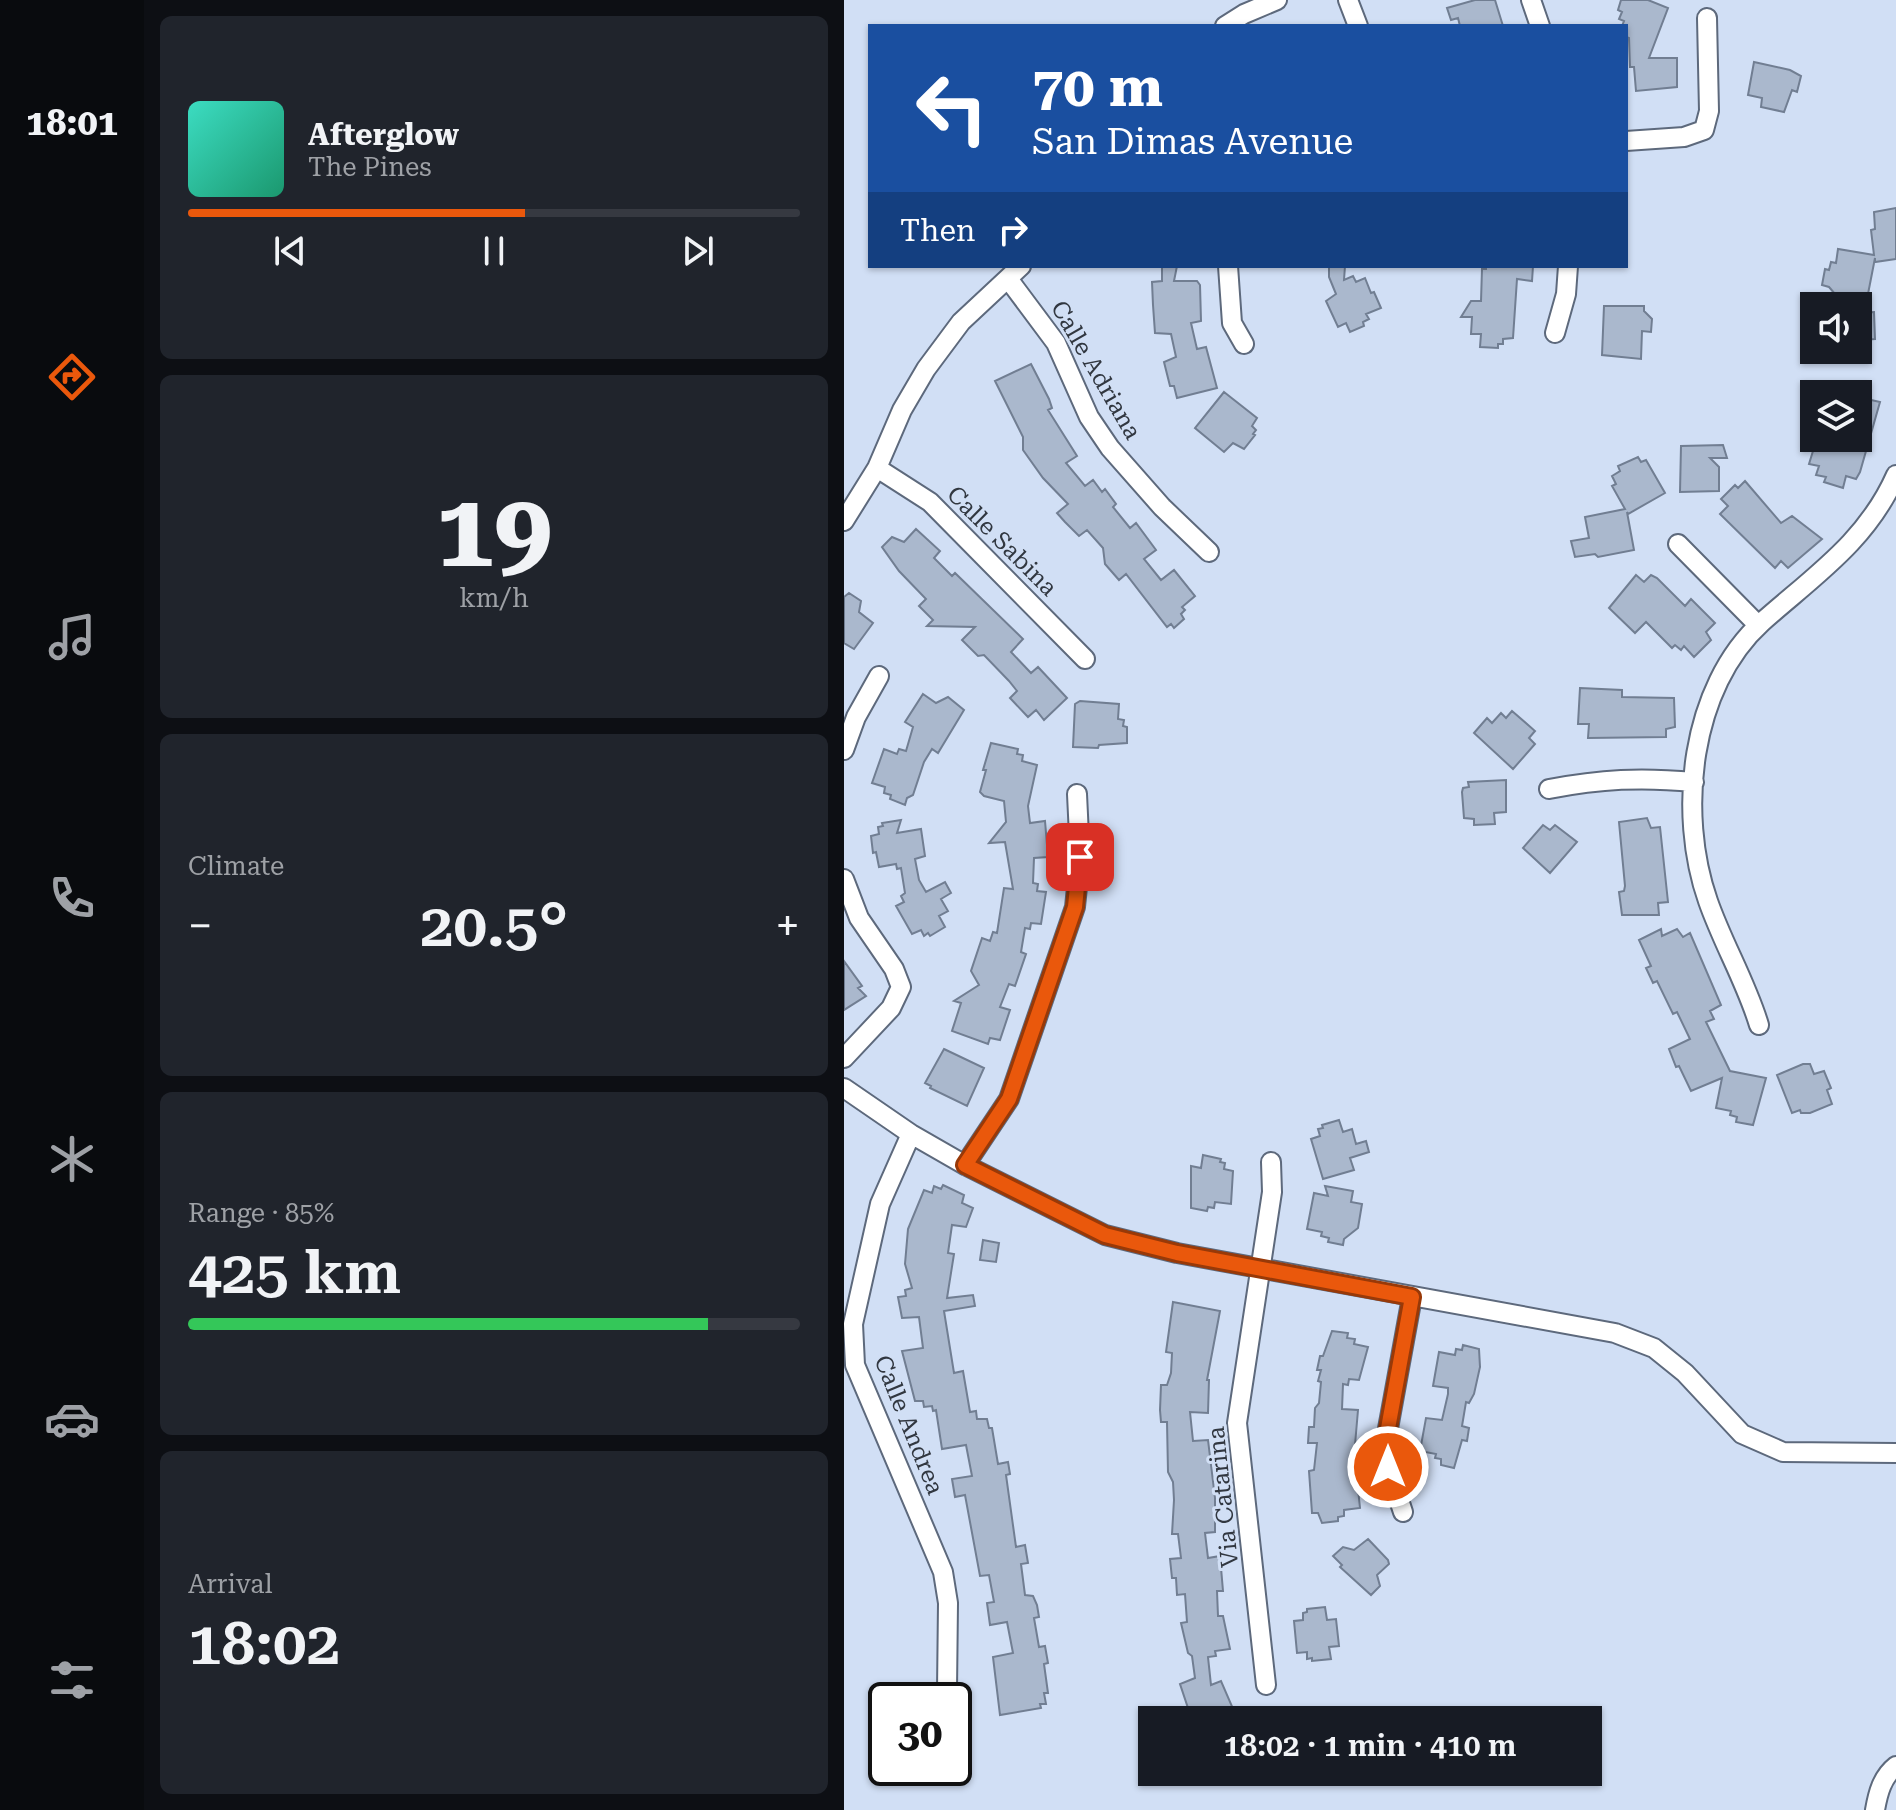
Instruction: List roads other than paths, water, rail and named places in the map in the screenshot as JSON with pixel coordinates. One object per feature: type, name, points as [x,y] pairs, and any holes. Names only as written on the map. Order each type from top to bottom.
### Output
[{"type":"street","points":[[1228,24],[1277,0]]},
{"type":"street","points":[[1348,0],[1357,24]]},
{"type":"street","points":[[1531,0],[1539,24]]},
{"type":"street","points":[[1628,141],[1684,137],[1704,130],[1709,111],[1707,18]]},
{"type":"street","points":[[1228,268],[1232,323],[1244,344]]},
{"type":"street","points":[[1555,333],[1566,294],[1568,268]]},
{"type":"street","points":[[844,521],[877,468],[902,410],[926,369],[961,322],[1015,273]]},
{"type":"street","name":"Calle Adriana","points":[[1015,273],[1056,343],[1089,417],[1110,448],[1162,507],[1209,552]]},
{"type":"street","name":"Calle Sabina","points":[[877,468],[930,502],[1085,659]]},
{"type":"street","points":[[1759,1025],[1749,992],[1708,902],[1699,867],[1693,826],[1697,748],[1717,684],[1732,656],[1758,625],[1849,548],[1876,516],[1896,475]]},
{"type":"street","points":[[1678,544],[1758,625]]},
{"type":"street","points":[[844,750],[856,717],[879,676]]},
{"type":"street","points":[[1549,789],[1595,780],[1637,777],[1694,782]]},
{"type":"street","points":[[965,1165],[1009,1099],[1075,907],[1080,857],[1077,794]]},
{"type":"street","points":[[844,879],[859,918],[894,969],[901,987],[891,1008],[844,1058]]},
{"type":"street","points":[[844,1088],[911,1134],[965,1165],[1105,1235],[1177,1253],[1615,1333],[1654,1348],[1685,1373],[1742,1434],[1783,1452],[1896,1453]]},
{"type":"street","name":"Calle Andrea","points":[[911,1134],[880,1204],[853,1324],[855,1365],[943,1572],[948,1603],[947,1682]]},
{"type":"street","name":"Via Catarina","points":[[1266,1685],[1237,1423],[1272,1192],[1271,1162]]},
{"type":"street","points":[[1403,1512],[1388,1467],[1387,1434],[1412,1297]]},
{"type":"street","points":[[1875,1810],[1878,1792],[1889,1771],[1896,1766]]}]
